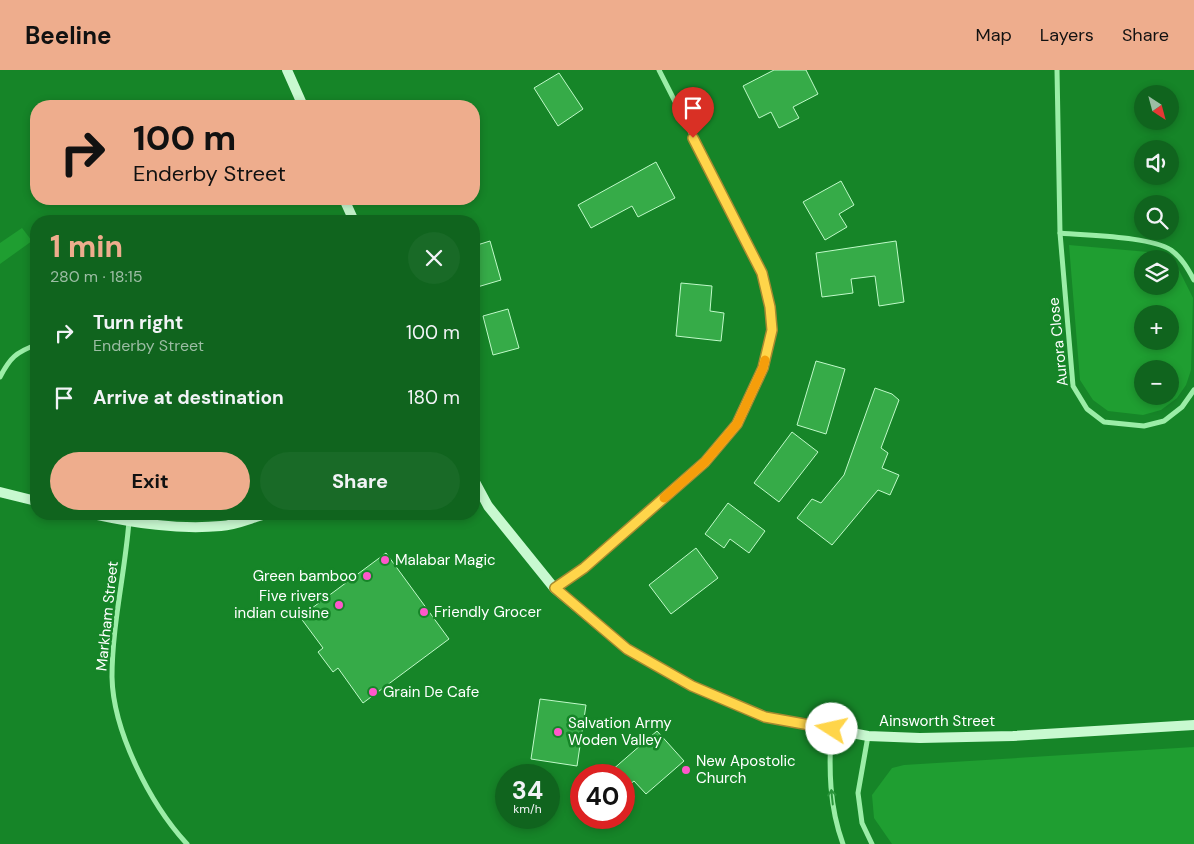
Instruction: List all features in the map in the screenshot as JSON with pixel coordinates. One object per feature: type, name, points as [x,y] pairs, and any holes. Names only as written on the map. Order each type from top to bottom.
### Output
[{"type":"street","points":[[287,70],[300,100]]},
{"type":"street","points":[[555,588],[584,568],[705,462],[737,424],[763,368],[772,330],[770,307],[762,273],[659,70]]},
{"type":"street","name":"Aurora Close","points":[[1057,70],[1060,233],[1073,386],[1087,409],[1104,422],[1144,426],[1164,421],[1182,407],[1194,390]]},
{"type":"street","points":[[1060,233],[1149,241],[1170,250],[1184,262],[1194,280]]},
{"type":"street","points":[[0,377],[6,366],[20,351],[30,347]]},
{"type":"street","name":"Ainsworth Street","points":[[480,491],[488,506],[555,588],[627,649],[692,686],[765,717],[868,736],[920,738],[1013,736],[1194,725]]},
{"type":"street","points":[[0,492],[30,499]]},
{"type":"street","points":[[124,520],[175,527],[220,526],[243,520]]},
{"type":"street","name":"Markham Street","points":[[129,521],[127,553],[116,627],[112,678],[119,721],[131,754],[147,788],[173,829],[187,844]]},
{"type":"street","points":[[832,729],[829,766],[832,802],[843,844]]},
{"type":"street","points":[[868,736],[858,793],[862,823],[872,844]]},
{"type":"green space","points":[[22,228],[30,238],[30,242],[0,264],[0,243]]},
{"type":"green space","points":[[1069,245],[1134,251],[1134,295],[1179,295],[1179,270],[1193,298],[1191,370],[1186,385],[1179,395],[1179,360],[1134,360],[1134,405],[1168,405],[1161,410],[1143,415],[1108,411],[1093,400],[1080,380]]},
{"type":"green space","points":[[1194,747],[1194,844],[892,844],[874,818],[872,795],[892,768],[904,765]]},
{"type":"building","points":[[774,70],[806,70],[818,94],[793,107],[799,118],[779,128],[771,112],[759,118],[743,86]]},
{"type":"building","points":[[559,73],[583,109],[558,126],[534,88]]},
{"type":"building","points":[[656,162],[675,198],[638,217],[632,206],[591,228],[578,205]]},
{"type":"building","points":[[841,181],[854,205],[839,214],[847,227],[825,240],[803,202]]},
{"type":"building","points":[[490,241],[501,280],[480,286],[480,244]]},
{"type":"building","points":[[896,241],[904,302],[879,306],[875,276],[851,279],[853,293],[822,297],[816,253]]},
{"type":"building","points":[[681,283],[712,286],[710,311],[724,313],[721,341],[676,336]]},
{"type":"building","points":[[508,309],[519,348],[493,355],[483,316]]},
{"type":"building","points":[[816,361],[845,369],[826,434],[797,425]]},
{"type":"building","points":[[875,388],[892,394],[899,400],[881,448],[888,453],[882,468],[899,475],[890,495],[878,490],[832,545],[797,518],[812,499],[821,503],[844,475]]},
{"type":"building","points":[[792,432],[818,452],[779,502],[754,483]]},
{"type":"building","points":[[728,503],[765,531],[749,553],[730,539],[724,548],[705,534]]},
{"type":"building","points":[[696,548],[718,578],[671,614],[649,585]]},
{"type":"building","points":[[386,553],[449,639],[363,703],[338,668],[333,672],[318,652],[323,648],[300,617]]},
{"type":"building","name":"Salvation Army Woden Valley","points":[[540,699],[586,705],[577,764],[570,765],[531,759]]},
{"type":"building","points":[[657,731],[684,761],[646,794],[635,782],[635,764],[619,764]]},
{"type":"slow traffic","points":[[664,498],[705,462],[737,424],[765,360]]},
{"type":"place","name":"Malabar Magic","points":[[385,560]]},
{"type":"place","name":"Green bamboo","points":[[367,576]]},
{"type":"place","name":"Five rivers indian cuisine","points":[[339,605]]},
{"type":"place","name":"Friendly Grocer","points":[[424,612]]},
{"type":"place","name":"Grain De Cafe","points":[[373,692]]},
{"type":"place","name":"Salvation Army Woden Valley","points":[[558,732]]},
{"type":"place","name":"New Apostolic Church","points":[[686,770]]},
{"type":"route","points":[[693,138],[762,273],[770,307],[772,330],[763,368],[737,424],[705,462],[584,568],[555,588],[627,649],[692,686],[765,717],[832,729]]}]
